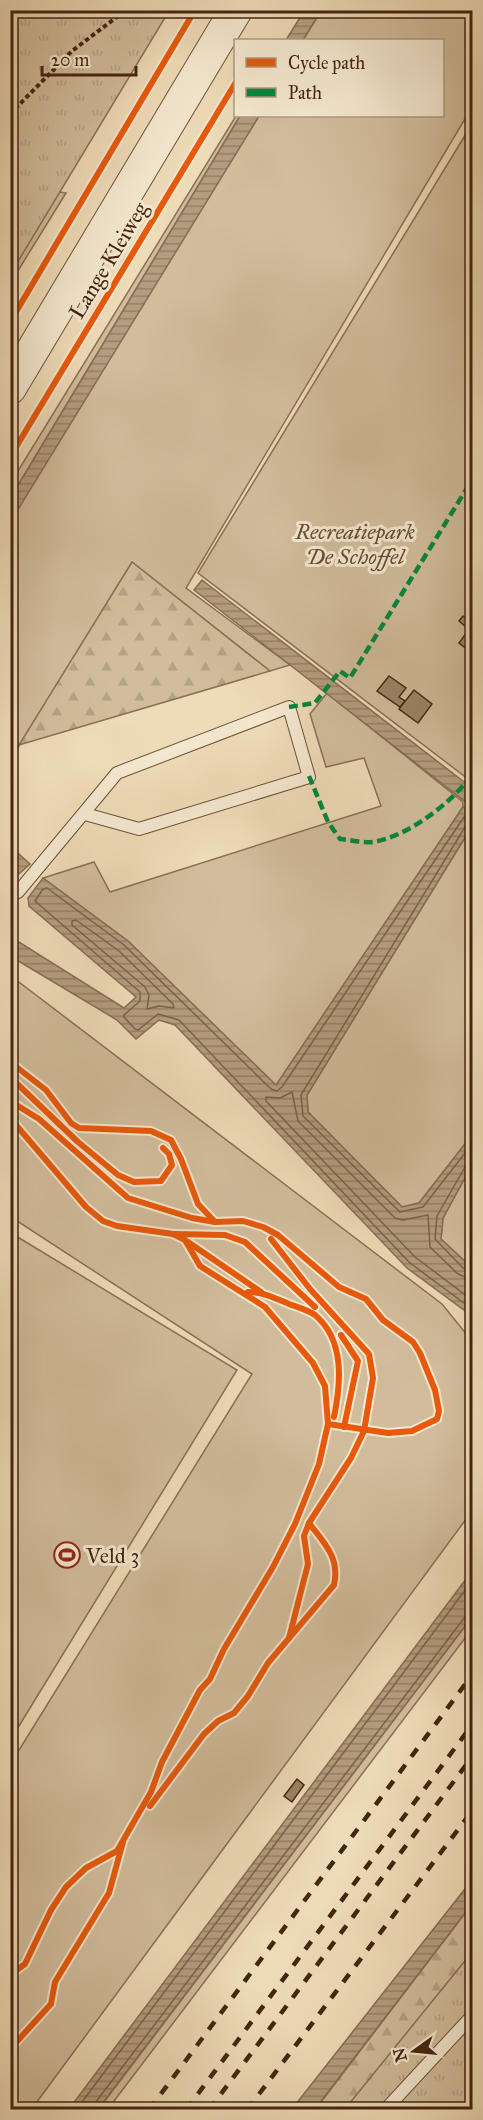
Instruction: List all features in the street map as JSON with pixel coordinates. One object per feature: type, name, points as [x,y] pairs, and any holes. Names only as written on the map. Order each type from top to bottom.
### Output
[{"type":"street","name":"Lange Kleiweg","points":[[10,388],[236,10]]},
{"type":"lane","points":[[14,894],[85,814],[98,794],[117,773],[289,707],[309,777],[140,829],[85,814]]},
{"type":"lane","points":[[385,2109],[472,2016]]},
{"type":"path","points":[[10,114],[72,51],[126,10]]},
{"type":"green space","points":[[10,11],[169,11],[11,273]]},
{"type":"green space","points":[[321,11],[472,11],[472,107],[186,588],[290,665],[270,671],[132,562],[11,759],[10,521],[258,117],[444,117],[444,39],[304,39]]},
{"type":"green space","points":[[235,117],[239,117],[11,497],[10,484]]},
{"type":"green space","name":"Recreatiepark De Schoffel","points":[[472,124],[472,782],[198,573]]},
{"type":"green space","points":[[11,179],[21,185],[66,193],[11,282]]},
{"type":"green space","points":[[132,562],[270,671],[19,745]]},
{"type":"green space","points":[[327,693],[463,802],[463,807],[276,1086],[128,941],[43,878],[94,862],[110,892],[381,806],[364,758],[326,767],[310,714]]},
{"type":"green space","points":[[472,826],[472,1135],[419,1203],[402,1207],[308,1112],[307,1095]]},
{"type":"green space","points":[[11,976],[442,1304],[472,1341],[472,1511],[31,2110],[11,2109],[11,1763],[252,1374],[11,1217]]},
{"type":"green space","points":[[472,1165],[472,1268],[441,1239],[443,1218]]},
{"type":"green space","name":"Veld 3","points":[[11,1233],[237,1370],[11,1739]]},
{"type":"green space","points":[[472,1617],[472,1629],[108,2109],[98,2110]]},
{"type":"green space","points":[[472,1904],[472,1996],[364,2109],[315,2110]]},
{"type":"green space","points":[[472,1952],[472,2109],[345,2109]]},
{"type":"water","points":[[304,11],[321,11],[304,39],[287,39]]},
{"type":"water","points":[[239,117],[258,117],[11,521],[11,497]]},
{"type":"water","points":[[202,580],[472,788],[472,807],[194,590]]},
{"type":"water","points":[[463,807],[472,812],[472,826],[307,1095],[308,1112],[402,1207],[419,1203],[472,1135],[472,1165],[443,1218],[441,1239],[472,1268],[472,1316],[407,1268],[175,1025],[159,1020],[136,1039],[117,1020],[10,956],[11,937],[124,1008],[136,997],[29,906],[28,898],[43,878],[128,941],[276,1085]]},
{"type":"water","points":[[10,846],[30,864],[11,881],[10,881]]},
{"type":"water","points":[[472,1571],[472,1617],[98,2109],[69,2109]]},
{"type":"water","points":[[472,1880],[472,1904],[315,2109],[292,2109]]},
{"type":"building","points":[[463,616],[471,622],[466,627],[459,621]]},
{"type":"building","points":[[472,625],[472,653],[459,643]]},
{"type":"building","points":[[389,676],[406,688],[399,697],[405,701],[400,707],[377,691]]},
{"type":"building","points":[[414,690],[432,704],[418,723],[399,709]]},
{"type":"building","points":[[297,1779],[304,1785],[292,1802],[284,1796]]},
{"type":"railway","points":[[149,2110],[472,1675]]},
{"type":"railway","points":[[186,2110],[472,1725]]},
{"type":"railway","points":[[209,2110],[472,1757]]},
{"type":"railway","points":[[247,2110],[472,1811]]},
{"type":"marked path","points":[[289,707],[315,703],[340,671],[350,678],[472,480]]},
{"type":"marked path","points":[[309,776],[328,822],[340,839],[369,842],[386,839],[412,827],[449,800],[467,781],[472,780]]},
{"type":"cycle path","points":[[10,322],[195,10]]},
{"type":"cycle path","points":[[10,457],[234,85]]},
{"type":"cycle path","points":[[10,1062],[46,1090],[71,1123],[79,1128],[151,1131],[171,1140],[181,1159],[198,1204],[215,1222]]},
{"type":"cycle path","points":[[10,1077],[78,1142],[118,1175],[134,1182],[161,1181],[172,1165],[169,1154],[163,1148]]},
{"type":"cycle path","points":[[10,1101],[39,1119],[128,1198],[192,1218],[215,1222],[243,1221],[263,1227],[278,1235],[339,1287],[366,1299],[383,1320],[413,1342],[435,1390],[439,1411],[437,1419],[412,1431],[388,1433],[328,1424]]},
{"type":"cycle path","points":[[10,1118],[86,1207],[103,1221],[117,1226],[173,1234],[185,1240],[200,1266],[265,1307],[313,1363],[325,1386],[328,1424],[319,1464],[295,1524],[273,1567],[224,1649],[210,1679],[200,1690],[162,1762],[151,1792],[117,1851],[86,1868],[66,1887],[51,1910],[25,1964],[10,1975]]},
{"type":"cycle path","points":[[173,1234],[225,1235],[245,1242],[315,1307]]},
{"type":"cycle path","points":[[271,1239],[310,1289],[369,1354],[373,1378],[364,1431],[351,1458],[309,1523],[304,1536],[308,1564],[289,1638]]},
{"type":"cycle path","points":[[188,1242],[261,1292]]},
{"type":"cycle path","points":[[248,1292],[269,1296],[306,1310],[325,1325],[332,1337],[338,1363],[338,1390],[334,1417]]},
{"type":"cycle path","points":[[341,1335],[358,1361],[344,1427]]},
{"type":"cycle path","points":[[150,1806],[204,1734],[218,1721],[234,1713],[248,1696],[268,1663],[334,1585],[333,1559],[326,1545],[309,1523]]},
{"type":"cycle path","points":[[10,2049],[51,2004],[55,1982],[109,1893],[123,1842]]},
{"type":"place","name":"Veld 3","points":[[67,1555]]}]
